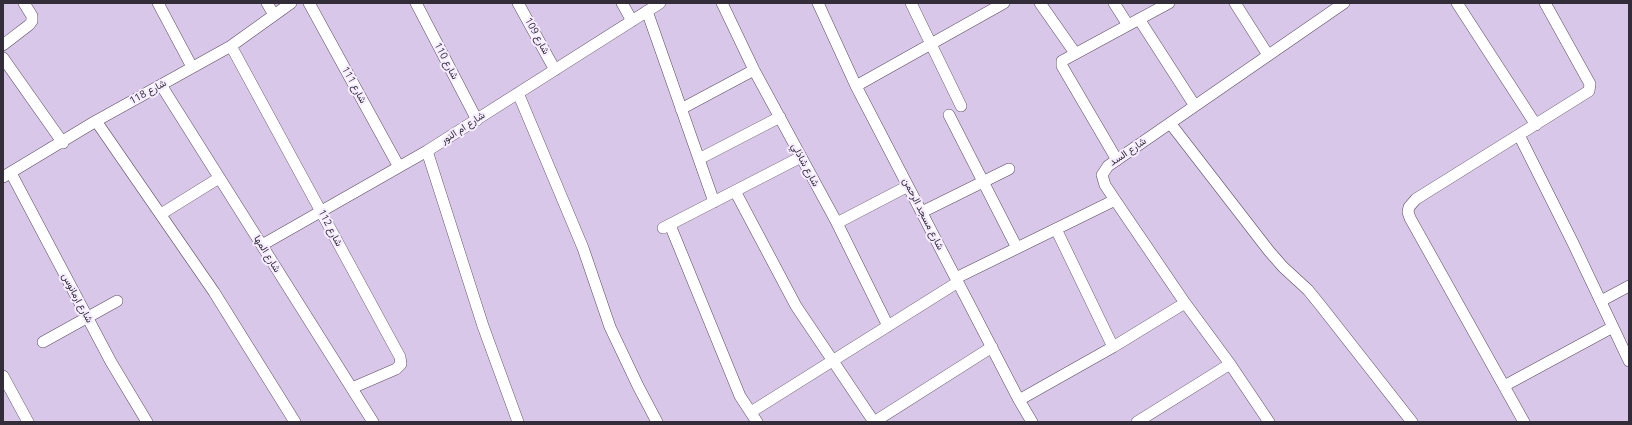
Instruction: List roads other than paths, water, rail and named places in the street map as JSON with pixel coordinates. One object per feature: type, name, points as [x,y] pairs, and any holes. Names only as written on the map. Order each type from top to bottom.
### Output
[{"type":"street","points":[[3,45],[32,21],[32,16],[24,3]]},
{"type":"street","points":[[158,3],[192,67]]},
{"type":"street","points":[[267,3],[274,15]]},
{"type":"street","name":"شارع 118","points":[[6,175],[96,121],[231,46],[291,3]]},
{"type":"street","name":"شارع 111","points":[[309,3],[399,167]]},
{"type":"street","name":"شارع 110","points":[[416,3],[477,120]]},
{"type":"street","name":"شارع 109","points":[[518,3],[555,70]]},
{"type":"street","points":[[622,3],[632,21]]},
{"type":"street","name":"شارع ام النور","points":[[262,245],[427,151],[660,3]]},
{"type":"street","name":"شارع شاذلي","points":[[722,3],[754,70],[837,223],[888,326]]},
{"type":"street","name":"شارع مسجد الرحمن","points":[[818,3],[856,86],[1019,400],[1032,422]]},
{"type":"street","points":[[910,3],[961,106]]},
{"type":"street","points":[[1040,3],[1076,53]]},
{"type":"street","points":[[1114,3],[1128,25]]},
{"type":"street","points":[[1117,160],[1062,66],[1062,61],[1169,3]]},
{"type":"street","points":[[1235,3],[1268,55]]},
{"type":"street","name":"شارع السد","points":[[1269,422],[1105,186],[1102,175],[1108,166],[1268,55],[1330,7],[1344,3]]},
{"type":"street","points":[[1457,3],[1536,125]]},
{"type":"street","points":[[1524,422],[1408,212],[1409,207],[1416,199],[1587,93],[1590,84],[1545,3]]},
{"type":"street","points":[[856,86],[1000,4]]},
{"type":"street","points":[[647,11],[714,202]]},
{"type":"street","points":[[1139,19],[1195,106]]},
{"type":"street","name":"شارع 112","points":[[231,46],[401,361],[399,367],[396,369],[352,388]]},
{"type":"street","points":[[3,58],[63,142]]},
{"type":"street","points":[[681,108],[754,70]]},
{"type":"street","name":"شارع المها","points":[[160,85],[373,422]]},
{"type":"street","points":[[518,93],[582,248],[610,327],[657,422]]},
{"type":"street","points":[[949,115],[1017,248]]},
{"type":"street","points":[[699,159],[780,117]]},
{"type":"street","points":[[96,121],[214,292],[295,422]]},
{"type":"street","points":[[1170,124],[1268,251],[1283,268],[1308,290],[1412,422]]},
{"type":"street","points":[[1519,135],[1614,327],[1629,361]]},
{"type":"street","points":[[427,151],[483,326],[518,422]]},
{"type":"street","points":[[801,157],[667,227],[740,396],[754,417],[832,361],[957,280],[1017,248],[1115,200]]},
{"type":"street","points":[[922,212],[1009,169]]},
{"type":"street","name":"شارع ارمانوس","points":[[6,175],[88,317],[111,362],[147,422]]},
{"type":"street","points":[[161,214],[219,178]]},
{"type":"street","points":[[837,223],[908,186]]},
{"type":"street","points":[[735,191],[796,306],[874,422],[992,347]]},
{"type":"street","points":[[1056,229],[1113,347]]},
{"type":"street","points":[[1601,301],[1629,286]]},
{"type":"street","points":[[43,342],[117,301]]},
{"type":"street","points":[[1019,400],[1113,347],[1185,303]]},
{"type":"street","points":[[1504,386],[1614,327]]},
{"type":"street","points":[[1137,422],[1230,364]]},
{"type":"street","points":[[3,376],[28,422]]}]
